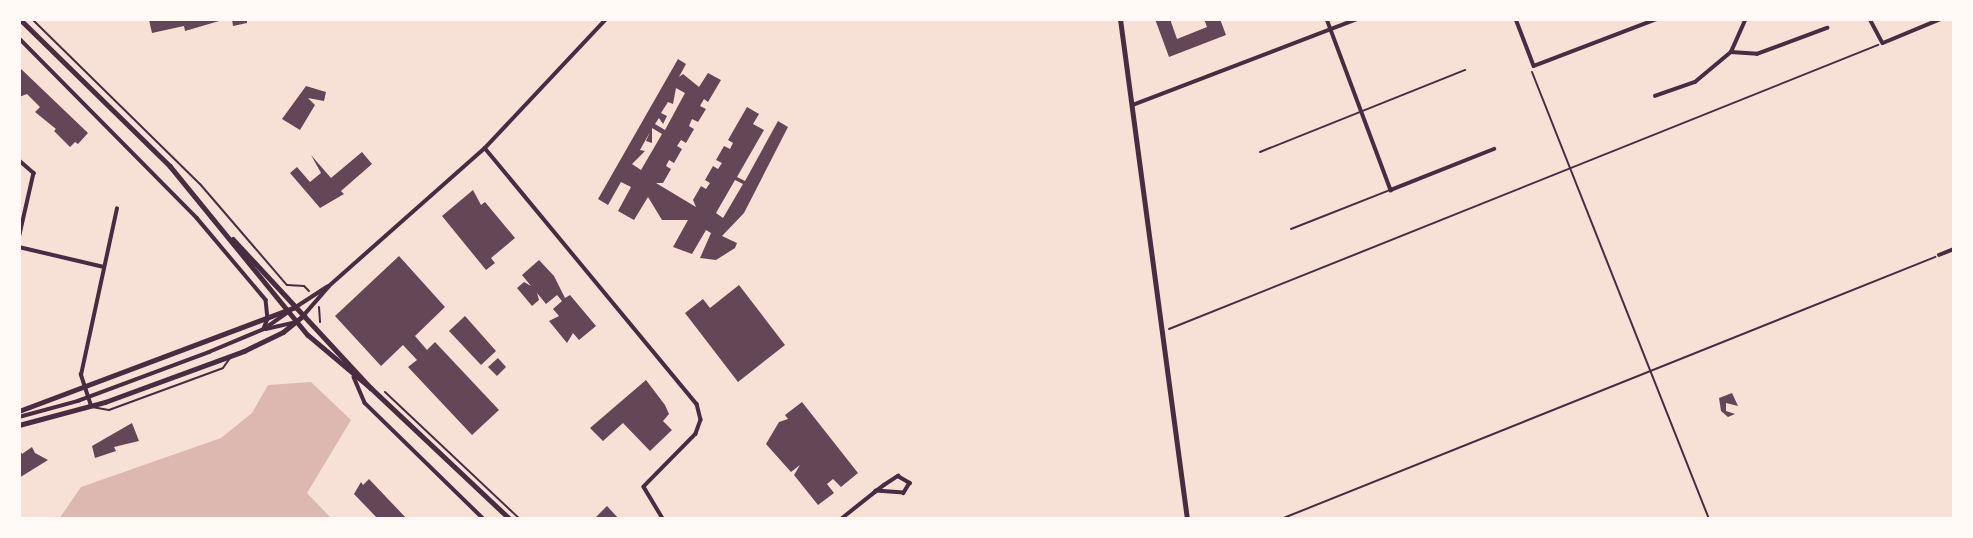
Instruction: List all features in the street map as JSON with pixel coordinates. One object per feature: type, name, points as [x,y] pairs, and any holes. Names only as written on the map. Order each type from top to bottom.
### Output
[{"type":"main road","points":[[1120,19],[1187,519]]},
{"type":"street","points":[[20,19],[170,166],[296,322],[354,377],[371,388]]},
{"type":"street","points":[[19,425],[91,406],[261,344],[296,322],[329,286],[485,148],[606,19]]},
{"type":"street","points":[[1327,19],[1391,190],[1494,149]]},
{"type":"street","points":[[1133,106],[1357,19]]},
{"type":"street","points":[[1516,19],[1534,66],[1642,22],[1657,19]]},
{"type":"street","points":[[1654,96],[1695,82],[1706,69],[1731,52],[1746,19]]},
{"type":"street","points":[[1870,19],[1882,43],[1941,19]]},
{"type":"street","points":[[1731,52],[1756,54],[1827,28]]},
{"type":"street","points":[[19,38],[181,198],[266,300],[268,319],[264,329]]},
{"type":"street","points":[[485,148],[697,404],[701,426],[644,487],[663,519]]},
{"type":"street","points":[[19,160],[34,173],[19,239]]},
{"type":"street","points":[[91,406],[81,375],[117,209]]},
{"type":"street","points":[[211,215],[371,388],[510,519]]},
{"type":"street","points":[[19,247],[104,267]]},
{"type":"street","points":[[1939,255],[1954,249]]},
{"type":"street","points":[[264,329],[329,286]]},
{"type":"street","points":[[19,411],[288,312]]},
{"type":"street","points":[[19,417],[102,393],[264,329],[296,322]]},
{"type":"street","points":[[354,377],[365,403],[484,519]]},
{"type":"street","points":[[841,519],[876,491],[898,476],[910,483],[904,493],[876,491]]},
{"type":"lane","points":[[1260,152],[1465,69]]},
{"type":"lane","points":[[1291,229],[1391,190]]},
{"type":"lane","points":[[91,406],[105,412],[129,404],[223,368],[232,354]]},
{"type":"path","points":[[1162,331],[1882,43]]},
{"type":"path","points":[[1533,77],[1709,519]]},
{"type":"path","points":[[1281,519],[1939,255]]},
{"type":"path","points":[[287,285],[304,286]]},
{"type":"path","points":[[319,303],[320,324],[323,328]]},
{"type":"path","points":[[379,387],[520,519]]},
{"type":"shaded area","points":[[311,382],[351,420],[307,493],[332,519],[59,519],[81,487],[221,438],[252,413],[268,385]]},
{"type":"building","points":[[226,19],[185,31],[184,26],[152,33],[149,20]]},
{"type":"building","points":[[232,19],[247,19],[247,23],[233,26]]},
{"type":"building","points":[[1155,19],[1170,19],[1177,39],[1207,27],[1204,19],[1220,19],[1226,35],[1169,57]]},
{"type":"building","points":[[678,59],[686,64],[679,77],[683,74],[699,87],[708,73],[721,80],[708,102],[704,99],[700,106],[706,109],[698,122],[692,119],[689,126],[694,129],[686,143],[681,140],[677,146],[682,149],[674,163],[669,160],[666,166],[671,169],[663,183],[656,183],[696,207],[693,200],[701,186],[706,189],[710,183],[705,180],[713,166],[718,169],[722,163],[716,160],[724,146],[730,149],[733,143],[728,140],[747,107],[759,114],[753,124],[764,130],[737,177],[745,181],[778,121],[788,127],[744,213],[722,236],[737,243],[735,248],[716,260],[700,258],[711,233],[706,230],[692,254],[673,247],[688,220],[662,220],[648,197],[634,220],[618,211],[631,187],[621,182],[608,205],[598,199]],"holes":[[[676,88],[685,93],[665,130],[655,124],[659,118],[663,124],[667,116],[661,113],[668,102],[673,104]],[[652,128],[662,134],[641,170],[632,164],[645,151],[640,150],[650,132],[646,141],[652,143]],[[735,180],[743,184],[723,218],[716,213]]]},
{"type":"building","points":[[19,67],[88,133],[78,144],[75,142],[70,147],[54,131],[56,129],[35,112],[40,107],[27,94],[19,97]]},
{"type":"building","points":[[306,86],[326,92],[324,101],[308,98],[315,105],[300,130],[282,119]]},
{"type":"building","points":[[362,152],[372,164],[341,191],[344,194],[320,208],[290,173],[297,167],[310,182],[321,173],[311,155],[331,178]]},
{"type":"building","points":[[473,190],[481,205],[485,202],[515,238],[491,258],[495,263],[486,270],[442,216]]},
{"type":"building","points":[[399,256],[445,307],[415,336],[427,350],[435,342],[499,410],[472,435],[408,367],[417,360],[403,345],[381,366],[335,316]]},
{"type":"building","points":[[539,260],[554,276],[565,298],[570,295],[596,326],[579,340],[573,333],[567,343],[549,321],[559,316],[553,309],[562,301],[557,295],[546,304],[537,293],[539,300],[532,306],[517,288],[524,282],[531,286],[522,275]]},
{"type":"building","points":[[739,285],[785,345],[738,382],[685,313],[703,299],[710,308]]},
{"type":"building","points":[[465,316],[496,351],[481,365],[449,331]]},
{"type":"building","points":[[498,358],[506,367],[497,376],[488,367]]},
{"type":"building","points":[[646,380],[665,405],[669,414],[663,421],[672,430],[650,451],[623,423],[603,441],[590,428]]},
{"type":"building","points":[[1732,393],[1738,406],[1726,403],[1726,411],[1735,414],[1728,417],[1721,411],[1719,398]]},
{"type":"building","points":[[802,402],[858,473],[841,487],[833,479],[827,484],[834,493],[818,505],[794,475],[800,465],[791,472],[766,444],[779,422],[788,419],[785,415]]},
{"type":"building","points":[[132,423],[139,441],[114,447],[116,451],[95,458],[92,446]]},
{"type":"building","points":[[32,447],[35,453],[48,460],[19,478],[19,448],[22,454]]},
{"type":"building","points":[[369,479],[407,519],[378,519],[354,494],[361,482],[363,485]]},
{"type":"building","points":[[607,506],[619,519],[594,519]]}]
